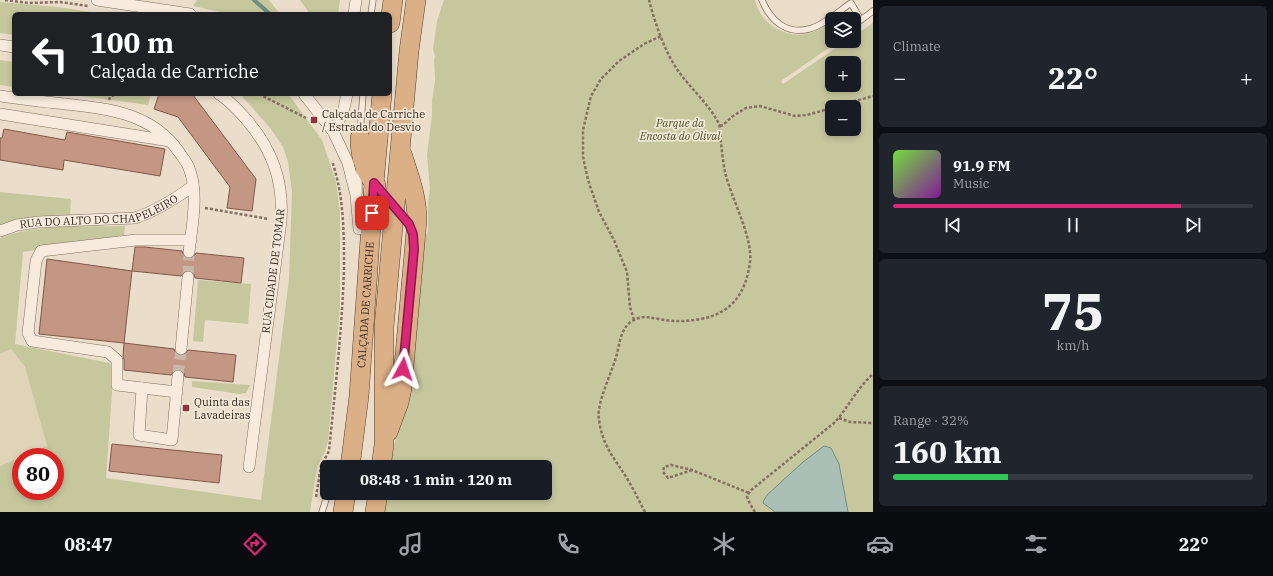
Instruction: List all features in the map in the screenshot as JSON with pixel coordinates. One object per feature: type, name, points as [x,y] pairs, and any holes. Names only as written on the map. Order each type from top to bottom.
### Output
[{"type":"highway","points":[[391,12],[393,0]]},
{"type":"highway","name":"CALÇADA DE CARRICHE","points":[[382,460],[384,444],[384,327],[409,51],[416,0]]},
{"type":"highway","name":"CALÇADA DE CARRICHE","points":[[348,460],[355,428],[359,396],[382,96]]},
{"type":"highway","points":[[384,444],[399,402],[402,388],[417,220],[416,204],[411,182],[402,154],[401,137]]},
{"type":"highway","points":[[360,138],[360,152],[369,176],[409,224],[413,234],[414,249]]},
{"type":"highway","points":[[359,229],[363,270],[363,331]]},
{"type":"highway","points":[[343,512],[345,500]]},
{"type":"highway","points":[[375,512],[377,500]]},
{"type":"street","points":[[354,12],[356,0]]},
{"type":"street","points":[[94,3],[173,12]]},
{"type":"street","points":[[0,45],[12,47]]},
{"type":"street","points":[[0,96],[105,109],[132,116],[156,129],[170,141],[189,167],[193,186],[194,206],[189,252]]},
{"type":"street","name":"RUA CIDADE DE TOMAR","points":[[221,96],[238,110],[254,128],[265,144],[273,160],[280,186],[282,209],[249,468]]},
{"type":"street","points":[[306,96],[333,131],[348,163],[356,195],[359,229]]},
{"type":"street","points":[[333,131],[343,113],[347,96]]},
{"type":"street","points":[[0,114],[170,141]]},
{"type":"street","name":"RUA DO ALTO DO CHAPELEIRO","points":[[0,231],[17,225],[38,222],[135,218],[145,215],[174,200],[193,186]]},
{"type":"street","points":[[176,392],[118,385],[117,360],[108,352],[32,341],[28,333],[36,261],[41,251],[136,240],[191,240]]},
{"type":"street","points":[[181,349],[188,277]]},
{"type":"street","points":[[142,388],[139,435],[172,440],[178,376]]},
{"type":"lane","points":[[371,12],[373,0]]},
{"type":"lane","points":[[762,0],[765,9],[771,18],[789,30],[809,30],[819,25],[851,2],[861,20],[873,11]]},
{"type":"lane","points":[[359,229],[362,96]]},
{"type":"lane","points":[[322,512],[326,500]]},
{"type":"path","points":[[5,0],[28,3],[94,3]]},
{"type":"path","points":[[645,512],[629,481],[608,451],[602,432],[599,411],[624,329],[634,320],[648,316],[664,320],[680,321],[708,318],[721,312],[738,298],[745,284],[750,262],[750,251],[745,233],[726,178],[720,141],[720,126],[706,105],[670,59],[649,0]]},
{"type":"path","points":[[634,320],[630,307],[627,272],[614,240],[599,212],[588,180],[583,157],[583,130],[591,96],[601,78],[620,61],[644,44],[661,36]]},
{"type":"path","points":[[263,96],[307,118],[310,116]]},
{"type":"path","points":[[858,100],[873,96]]},
{"type":"path","points":[[720,126],[746,108],[760,106],[794,116],[807,115],[825,109]]},
{"type":"path","points":[[316,498],[321,466],[329,451],[343,301],[344,244],[341,195],[331,156]]},
{"type":"path","points":[[194,206],[281,221]]},
{"type":"path","points":[[755,512],[747,497],[750,491],[839,418],[855,395],[873,374]]},
{"type":"path","points":[[839,418],[850,422],[873,423]]},
{"type":"path","points":[[692,470],[668,478],[663,472],[664,467],[671,465],[692,470],[749,493]]},
{"type":"shaded area","points":[[11,349],[25,367],[47,446],[42,448],[12,448],[12,461],[0,466],[0,354]]},
{"type":"shaded area","points":[[824,446],[831,448],[839,464],[848,512],[775,512],[763,503],[767,495],[803,462]]},
{"type":"green space","points":[[197,0],[269,0],[278,12],[220,12],[193,6]]},
{"type":"green space","points":[[300,0],[340,0],[338,12],[309,12]]},
{"type":"green space","name":"Parque da Encosta do Olival","points":[[444,0],[755,0],[758,9],[768,23],[783,32],[801,35],[819,30],[825,26],[825,48],[829,48],[781,81],[783,84],[836,48],[861,48],[861,31],[873,23],[873,512],[383,512],[385,500],[552,500],[552,460],[390,460],[392,450],[408,405],[412,383],[425,237],[428,231],[428,202],[430,189],[427,155],[435,80],[435,56],[433,49],[437,21]]},
{"type":"green space","points":[[0,2],[58,7],[90,12],[12,12],[12,35],[0,33]]},
{"type":"green space","points":[[0,60],[12,62],[12,87],[0,85]]},
{"type":"green space","points":[[81,96],[150,96],[148,105]]},
{"type":"green space","points":[[242,96],[289,96],[322,140],[336,182],[340,213],[340,306],[328,441],[325,452],[317,467],[310,512],[0,512],[0,466],[12,461],[12,500],[64,500],[64,448],[42,448],[47,446],[25,367],[11,349],[0,354],[0,238],[30,230],[61,227],[125,226],[124,235],[23,252],[15,344],[114,364],[106,478],[261,500],[289,279],[292,191],[288,162],[283,147],[271,129]]},
{"type":"green space","points":[[0,192],[71,199],[70,216],[0,226]]},
{"type":"green space","points":[[198,280],[251,284],[248,324],[205,320],[203,342],[193,341]]},
{"type":"green space","points":[[192,381],[250,385],[246,393],[240,394],[192,387]]},
{"type":"building","points":[[158,96],[194,96],[256,179],[252,211],[227,208],[230,187],[178,117],[154,109]]},
{"type":"building","points":[[4,129],[65,140],[67,132],[165,149],[160,176],[64,160],[63,170],[0,160],[0,138],[2,138]]},
{"type":"building","points":[[135,247],[182,251],[185,257],[189,259],[196,253],[244,258],[241,283],[195,278],[194,274],[189,270],[185,271],[181,276],[132,271]]},
{"type":"building","points":[[47,259],[132,271],[124,343],[39,334]]},
{"type":"building","points":[[124,343],[174,349],[180,356],[184,355],[188,350],[236,355],[233,382],[185,377],[184,373],[179,369],[175,370],[171,375],[124,370]]},
{"type":"building","points":[[112,444],[222,455],[219,483],[109,471]]},
{"type":"waterway","points":[[254,0],[268,12]]},
{"type":"tunnel","points":[[188,277],[189,252]]},
{"type":"tunnel","points":[[178,376],[181,349]]},
{"type":"place","name":"Calçada de Carriche / Estrada do Desvio","points":[[314,120]]},
{"type":"place","name":"Quinta das Lavadeiras","points":[[186,408]]},
{"type":"route","points":[[372,213],[374,183],[406,220],[413,234],[414,249],[403,369]]}]
